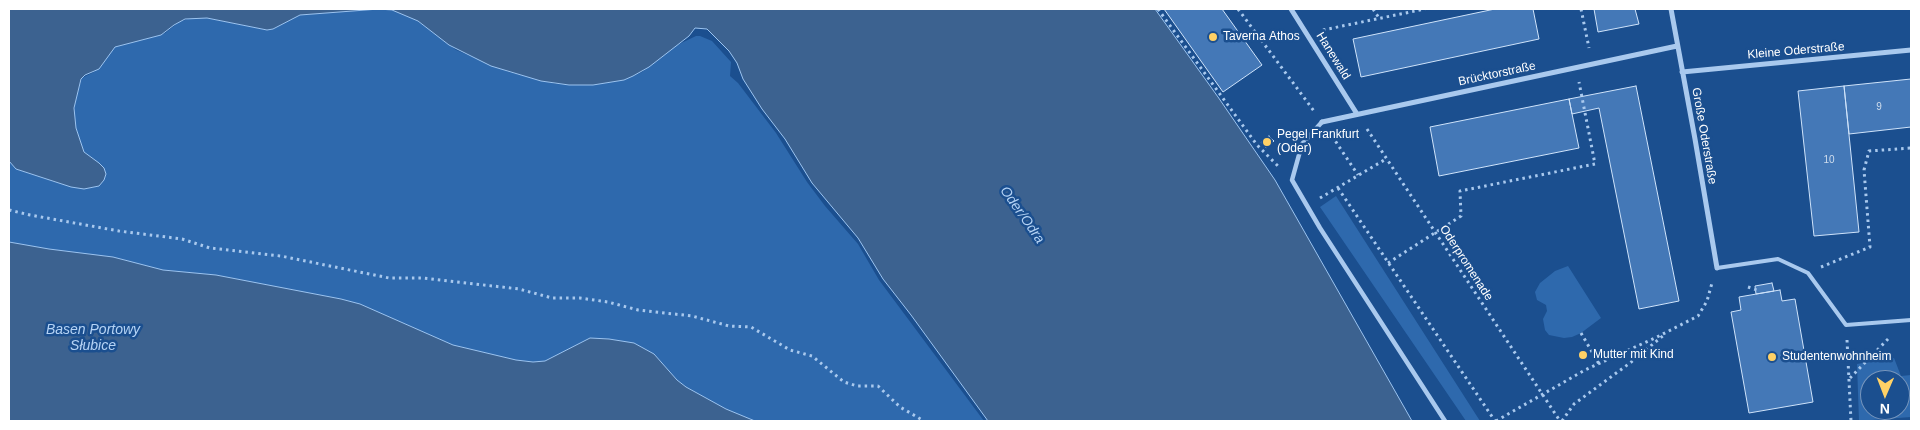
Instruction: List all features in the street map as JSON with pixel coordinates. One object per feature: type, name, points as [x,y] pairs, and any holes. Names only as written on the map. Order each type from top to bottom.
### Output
[{"type":"street","name":"Hanewald","points":[[1291,9],[1308,33],[1357,114]]},
{"type":"street","name":"Große Oderstraße","points":[[1671,9],[1717,268]]},
{"type":"street","name":"Brücktorstraße","points":[[1322,122],[1677,46]]},
{"type":"street","name":"Kleine Oderstraße","points":[[1682,72],[1911,50]]},
{"type":"street","points":[[1322,122],[1302,144],[1292,180],[1320,228],[1445,421]]},
{"type":"lane","points":[[1717,268],[1778,259],[1808,273],[1846,325],[1909,320]]},
{"type":"path","points":[[1158,9],[1257,145],[1292,180]]},
{"type":"path","points":[[1238,9],[1322,122],[1358,176]]},
{"type":"path","points":[[1373,9],[1379,18]]},
{"type":"path","points":[[1308,33],[1425,9]]},
{"type":"path","points":[[1581,9],[1592,64]]},
{"type":"path","points":[[1388,263],[1461,216],[1460,191],[1595,164],[1576,67]]},
{"type":"path","name":"Oderpromenade","points":[[1357,114],[1561,421]]},
{"type":"path","points":[[1808,273],[1870,246],[1864,170],[1869,151],[1911,148]]},
{"type":"path","points":[[1386,159],[1338,188],[1496,421],[1599,364],[1698,316],[1707,301],[1717,268]]},
{"type":"path","points":[[9,210],[119,231],[182,239],[210,248],[281,256],[389,278],[423,278],[519,289],[552,298],[591,299],[638,310],[692,316],[728,326],[752,327],[790,350],[812,356],[836,377],[848,384],[878,386],[900,407],[924,421]]},
{"type":"path","points":[[1748,287],[1757,290]]},
{"type":"path","points":[[1849,378],[1909,320]]},
{"type":"path","points":[[1846,325],[1851,421]]},
{"type":"path","points":[[1561,421],[1574,404],[1630,364],[1669,331]]},
{"type":"path","points":[[1581,333],[1599,364]]},
{"type":"shaded area","points":[[379,9],[397,11],[418,21],[456,50],[509,72],[556,84],[593,85],[624,80],[642,72],[673,47],[696,36],[712,41],[731,62],[730,76],[738,83],[776,133],[807,182],[825,206],[858,244],[879,280],[984,421],[754,421],[726,409],[686,387],[677,380],[654,354],[634,343],[590,338],[545,361],[516,360],[453,345],[360,304],[341,299],[216,275],[163,270],[113,257],[9,242],[9,161],[16,169],[55,182],[77,188],[95,187],[89,156],[82,150],[76,128],[75,101],[82,78],[94,72],[115,47],[165,33],[179,22],[191,18],[207,18],[267,30],[273,29],[300,15]]},
{"type":"shaded area","points":[[1336,196],[1480,421],[1466,421],[1320,207]]},
{"type":"shaded area","points":[[1568,266],[1601,318],[1581,333],[1564,338],[1549,335],[1545,330],[1543,319],[1547,311],[1546,305],[1537,300],[1535,292],[1540,283],[1555,271]]},
{"type":"shaded area","points":[[1894,358],[1899,370],[1860,370],[1860,420],[1872,420],[1859,421],[1857,364]]},
{"type":"shaded area","points":[[1911,375],[1911,417],[1910,417]]},
{"type":"water","points":[[9,9],[379,9],[300,15],[273,29],[267,30],[207,18],[185,19],[161,35],[115,47],[99,69],[85,75],[81,79],[74,108],[76,128],[84,152],[104,168],[106,174],[99,186],[84,189],[71,187],[16,169],[9,161]]},
{"type":"water","name":"Oder/Odra","points":[[379,9],[1155,9],[1275,180],[1412,421],[988,421],[883,279],[858,238],[812,183],[785,139],[762,109],[743,79],[737,63],[729,51],[707,29],[695,28],[689,36],[649,67],[624,80],[593,85],[569,85],[541,81],[491,66],[449,45],[418,21],[392,10]]},
{"type":"water","name":"Basen Portowy Słubice","points":[[9,242],[113,257],[163,270],[216,275],[341,299],[360,304],[453,345],[516,360],[545,361],[590,338],[634,343],[654,354],[677,380],[686,387],[726,409],[755,421],[9,421]]},
{"type":"building","name":"Taverna Athos","points":[[1164,9],[1222,9],[1262,65],[1223,92]]},
{"type":"building","points":[[1495,9],[1533,9],[1539,39],[1361,77],[1353,39]]},
{"type":"building","points":[[1594,9],[1635,9],[1639,24],[1598,32]]},
{"type":"building","points":[[1911,79],[1911,127],[1849,134],[1844,86]]},
{"type":"building","points":[[1636,86],[1679,301],[1639,309],[1599,108],[1572,114],[1569,99]]},
{"type":"building","points":[[1844,86],[1859,232],[1814,236],[1798,91]]},
{"type":"building","points":[[1569,99],[1579,148],[1439,176],[1430,127]]},
{"type":"building","name":"Pegel Frankfurt (Oder)","points":[[1269,136],[1274,141],[1266,148],[1261,142]]},
{"type":"building","points":[[1772,283],[1774,291],[1756,294],[1755,286]]},
{"type":"building","name":"Studentenwohnheim","points":[[1780,290],[1782,301],[1795,299],[1813,402],[1749,413],[1731,312],[1741,310],[1739,297]]},
{"type":"place","name":"Taverna Athos","points":[[1213,37]]},
{"type":"place","name":"Pegel Frankfurt (Oder)","points":[[1267,142]]},
{"type":"place","name":"Mutter mit Kind","points":[[1583,355]]},
{"type":"place","name":"Studentenwohnheim","points":[[1772,357]]}]
